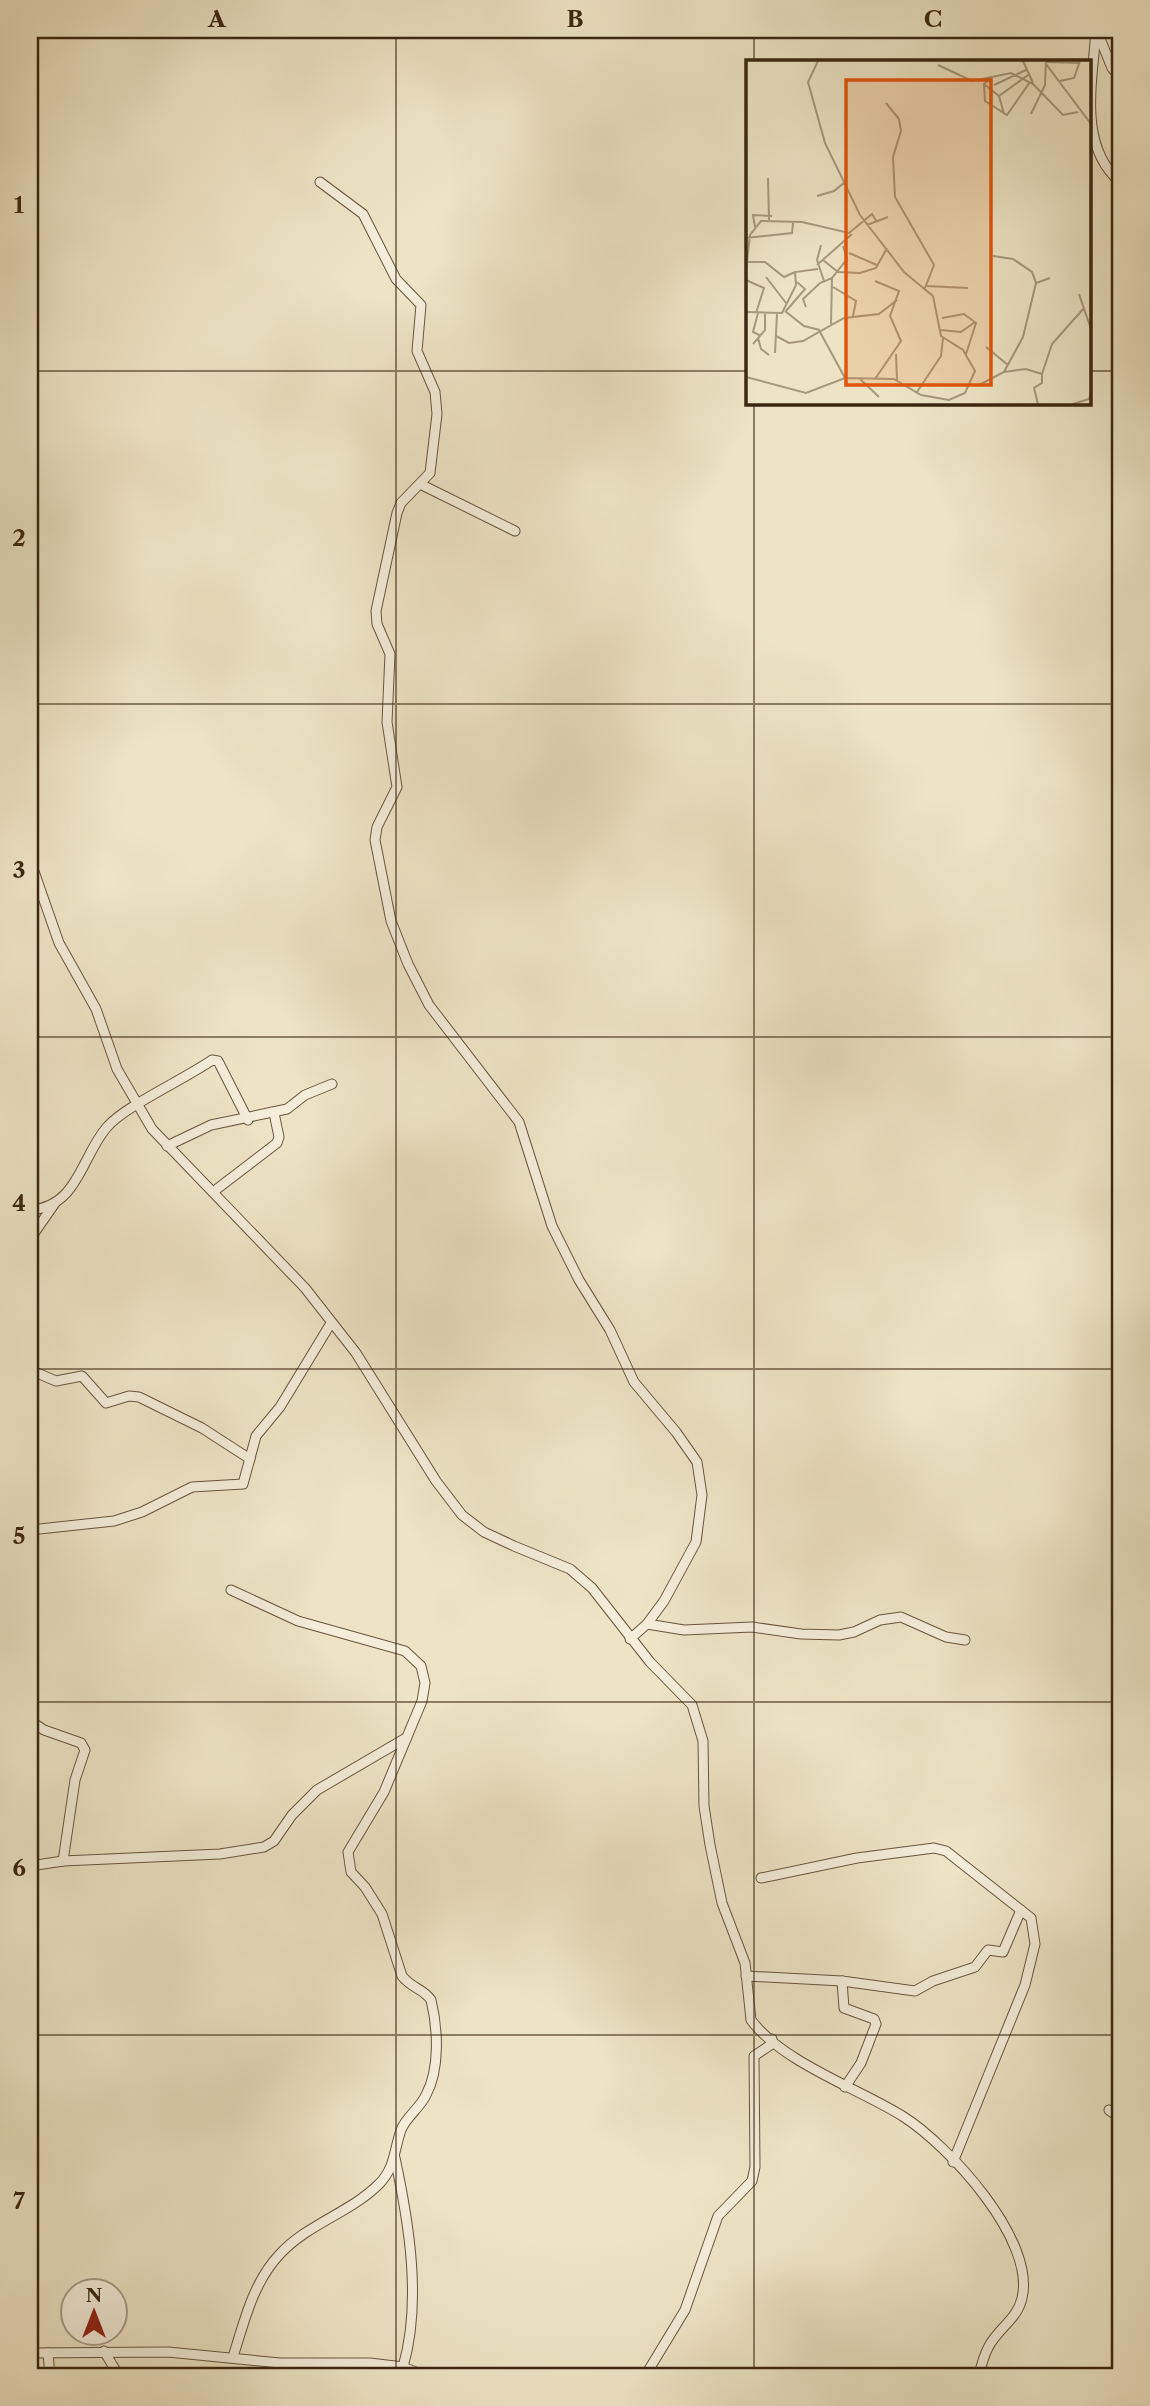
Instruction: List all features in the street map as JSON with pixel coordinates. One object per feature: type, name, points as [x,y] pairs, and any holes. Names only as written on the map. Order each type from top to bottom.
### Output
[{"type":"street","points":[[1096,30],[1112,68],[1120,77]]},
{"type":"street","points":[[1096,30],[1091,124],[1102,164],[1120,182]]},
{"type":"street","points":[[320,182],[363,214],[396,279],[422,307],[416,333],[417,351],[435,392],[438,406],[430,473],[422,485],[401,503],[397,513],[376,611],[378,627],[390,654],[387,722],[397,786],[377,827],[376,853],[391,921],[429,1005],[512,1109],[519,1122],[552,1226],[579,1280],[610,1330],[634,1382],[697,1462],[702,1495],[696,1542],[664,1601],[647,1624],[630,1639]]},
{"type":"street","points":[[422,485],[515,531]]},
{"type":"street","points":[[30,860],[59,943],[96,1009],[117,1069],[137,1107],[167,1146],[305,1288],[356,1353],[436,1481],[462,1515],[484,1532],[570,1569],[611,1610],[630,1639],[660,1673],[681,1691],[697,1715],[702,1741],[704,1806],[710,1845],[722,1903],[741,1949],[751,2020],[772,2039],[845,2087],[905,2118],[953,2162],[1007,2227],[1018,2248],[1023,2297],[1016,2313],[989,2344],[978,2376]]},
{"type":"street","points":[[30,1239],[56,1202],[77,1182],[97,1140],[108,1126],[215,1060],[248,1119]]},
{"type":"street","points":[[167,1146],[211,1125],[274,1113],[332,1084]]},
{"type":"street","points":[[213,1192],[278,1143],[274,1113]]},
{"type":"street","points":[[30,1210],[41,1209],[56,1202]]},
{"type":"street","points":[[30,1530],[114,1521],[142,1512],[192,1486],[239,1486],[247,1478],[256,1436],[280,1407],[331,1323]]},
{"type":"street","points":[[30,1380],[30,1372],[57,1381],[82,1376],[106,1403],[139,1396],[202,1428],[250,1458]]},
{"type":"street","points":[[231,1590],[298,1621],[405,1651],[421,1666],[425,1683],[422,1701],[384,1792],[348,1852],[351,1872],[365,1887],[382,1914],[402,1976],[408,1985],[427,1994],[434,2014],[433,2079],[425,2097],[402,2127],[395,2158],[380,2183],[360,2200],[297,2239],[278,2256],[251,2302],[233,2357]]},
{"type":"street","points":[[647,1624],[684,1630],[752,1627],[800,1634],[839,1634],[854,1632],[890,1617],[901,1617],[946,1637],[965,1640]]},
{"type":"street","points":[[30,1721],[44,1730],[81,1743],[85,1750],[75,1780],[63,1861]]},
{"type":"street","points":[[30,1866],[63,1861],[220,1854],[264,1847],[274,1841],[292,1815],[317,1790],[407,1738]]},
{"type":"street","points":[[761,1878],[857,1858],[934,1848],[946,1851],[1031,1918],[1035,1929],[1033,1956],[953,2162]]},
{"type":"street","points":[[746,1976],[842,1981],[915,1991],[933,1981],[965,1973],[975,1967],[988,1950],[1003,1952],[1021,1910]]},
{"type":"street","points":[[842,1981],[844,2008],[874,2020],[876,2024],[861,2063],[845,2087]]},
{"type":"street","points":[[645,2376],[685,2310],[718,2216],[752,2181],[755,2167],[754,2056],[772,2044],[772,2039]]},
{"type":"street","points":[[1109,2110],[1120,2118]]},
{"type":"street","points":[[395,2158],[411,2294],[412,2337],[403,2367]]},
{"type":"street","points":[[104,2351],[119,2376]]},
{"type":"street","points":[[30,2353],[104,2351],[233,2357],[280,2363],[370,2363],[403,2367],[426,2376]]},
{"type":"street","points":[[48,2353],[50,2376]]},
{"type":"street","points":[[1114,2376],[1120,2373]]}]
